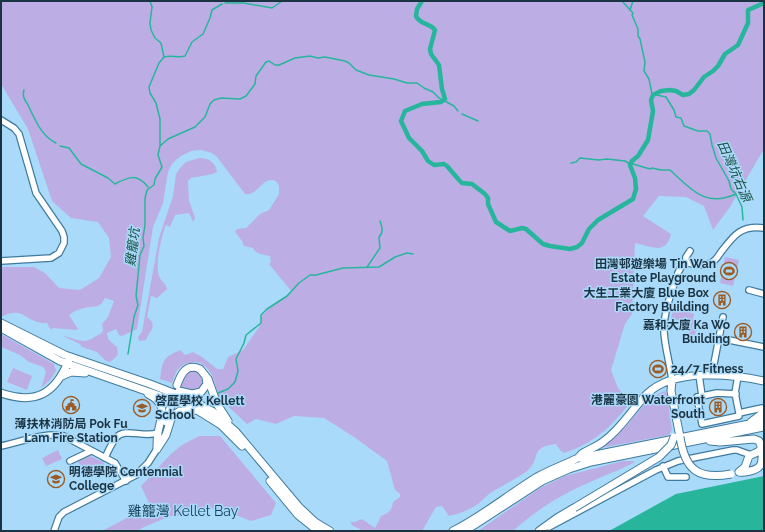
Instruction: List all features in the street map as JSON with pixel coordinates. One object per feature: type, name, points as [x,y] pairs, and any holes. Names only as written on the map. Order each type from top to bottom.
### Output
[{"type":"main road","points":[[1,322],[92,373],[187,404],[199,410],[221,426],[239,442],[289,505],[306,522],[318,531]]},
{"type":"main road","points":[[1,328],[55,358],[116,372],[202,405],[231,426]]},
{"type":"main road","points":[[1,393],[13,397],[37,397],[52,389],[62,376],[69,360]]},
{"type":"main road","points":[[177,385],[181,374],[188,368],[198,368],[205,373],[217,404],[231,426],[299,507],[315,522],[330,531]]},
{"type":"main road","points":[[62,376],[70,372],[92,373]]},
{"type":"main road","points":[[150,384],[196,394],[203,390],[206,384],[207,378],[205,373]]},
{"type":"main road","points":[[578,458],[606,440],[618,429],[650,391],[661,384],[672,380],[712,374],[738,376],[764,381]]},
{"type":"main road","points":[[672,380],[671,391],[680,437],[685,458],[693,469],[711,476],[749,471],[764,450]]},
{"type":"main road","points":[[142,390],[154,397],[161,404],[162,412],[157,433],[157,449]]},
{"type":"main road","points":[[157,449],[171,405]]},
{"type":"main road","points":[[157,449],[166,435],[171,419],[175,414],[180,411],[199,410]]},
{"type":"main road","points":[[750,424],[763,410]]},
{"type":"main road","points":[[453,531],[476,518],[538,476],[578,458],[764,421]]},
{"type":"main road","points":[[539,531],[557,518],[659,457],[671,446],[678,426]]},
{"type":"main road","points":[[465,531],[542,481],[569,469],[591,462],[764,427]]},
{"type":"main road","points":[[705,440],[720,442],[755,439],[759,441],[761,446],[755,461]]},
{"type":"street","points":[[1,120],[14,128],[19,134],[36,193],[61,228],[64,240],[60,251],[51,258],[1,260]]},
{"type":"street","points":[[672,380],[664,325],[667,309],[680,267],[686,263],[702,265],[711,263],[738,232],[750,227],[764,228]]},
{"type":"street","points":[[686,263],[686,257],[690,251]]},
{"type":"street","points":[[749,290],[764,294]]},
{"type":"street","points":[[712,374],[723,317]]},
{"type":"street","points":[[719,338],[764,347]]},
{"type":"street","points":[[698,376],[702,424],[739,416],[739,413],[763,410]]},
{"type":"street","points":[[738,376],[736,394],[739,413]]},
{"type":"street","points":[[700,397],[717,393],[736,394]]},
{"type":"street","points":[[105,458],[116,438],[121,433],[126,432],[146,435],[157,433]]},
{"type":"street","points":[[1,446],[48,435],[64,436],[112,461],[118,466],[126,481]]},
{"type":"street","points":[[54,531],[59,517],[66,511],[136,475],[144,468],[157,449]]},
{"type":"street","points":[[539,531],[663,466],[678,461],[733,450],[755,461]]},
{"type":"street","points":[[70,461],[91,451]]},
{"type":"street","points":[[663,466],[668,477],[686,477]]},
{"type":"shaded area","points":[[1,1],[764,1],[764,149],[730,207],[713,230],[704,206],[686,197],[659,196],[643,216],[671,234],[669,241],[662,247],[657,248],[635,243],[632,314],[625,324],[611,370],[618,388],[624,395],[635,397],[613,423],[588,442],[564,453],[556,444],[542,448],[538,451],[534,462],[527,471],[489,494],[472,508],[449,516],[442,506],[436,507],[422,531],[360,531],[360,529],[353,526],[350,522],[355,522],[362,519],[375,528],[381,516],[390,511],[393,502],[400,497],[400,494],[395,490],[387,461],[354,437],[324,418],[294,416],[276,424],[256,419],[247,424],[220,399],[212,375],[201,363],[195,362],[184,364],[177,370],[172,383],[160,379],[164,360],[180,350],[185,355],[193,352],[217,369],[223,369],[228,357],[243,350],[259,327],[261,317],[270,307],[292,292],[269,264],[271,262],[270,256],[258,253],[253,248],[244,246],[235,232],[237,229],[246,228],[260,214],[269,210],[279,194],[279,186],[276,181],[267,181],[253,192],[245,194],[217,157],[212,153],[201,150],[191,151],[181,156],[172,164],[168,172],[163,203],[153,227],[137,329],[122,336],[119,335],[116,329],[107,333],[108,339],[117,347],[118,354],[110,362],[106,361],[97,352],[82,347],[80,344],[63,336],[84,341],[92,339],[100,334],[103,330],[102,324],[108,317],[114,301],[105,298],[98,306],[84,308],[69,315],[78,329],[77,330],[53,328],[51,330],[47,323],[37,322],[17,313],[1,316],[1,267],[34,267],[45,273],[59,288],[80,290],[99,278],[111,257],[109,238],[98,222],[71,218],[52,201],[28,129],[1,84]]},
{"type":"shaded area","points":[[199,158],[211,161],[217,172],[191,178],[188,181],[189,200],[195,218],[193,222],[189,213],[175,215],[170,227],[166,225],[158,258],[158,271],[161,280],[166,285],[167,289],[157,298],[151,296],[147,317],[151,320],[153,326],[146,340],[139,341],[138,337],[142,332],[159,238],[173,196],[176,174],[186,162]]},
{"type":"shaded area","name":"田灣邨遊樂場 Tin Wan Estate Playground","points":[[725,257],[739,260],[733,286],[720,283]]},
{"type":"shaded area","points":[[674,307],[694,314],[692,328],[696,331],[694,339],[691,339],[687,322],[671,318]]},
{"type":"shaded area","points":[[1,334],[54,364],[56,371],[50,380],[41,388],[46,372],[43,367],[29,362],[20,355],[1,347]]},
{"type":"shaded area","points":[[13,368],[32,376],[27,390],[7,382]]},
{"type":"shaded area","points":[[190,370],[196,371],[200,374],[204,383],[197,391],[179,389],[182,377]]},
{"type":"shaded area","points":[[665,391],[667,395],[672,430],[669,435],[600,448],[622,431],[648,401]]},
{"type":"shaded area","points":[[199,436],[220,436],[276,503],[271,515],[251,521],[220,509],[203,508],[190,515],[171,516],[137,531],[102,531],[146,508],[149,503],[141,486],[171,454],[182,445]]},
{"type":"shaded area","points":[[58,450],[62,459],[46,466],[42,458]]},
{"type":"shaded area","points":[[90,456],[103,462],[105,467],[87,475],[80,476],[77,470],[81,467],[78,461]]},
{"type":"shaded area","points":[[623,461],[635,462],[563,495],[540,509],[513,531],[478,531],[540,488],[565,476]]},
{"type":"shaded area","points":[[764,476],[764,531],[609,531],[676,494]]},
{"type":"waterway","points":[[150,1],[152,7],[150,23],[151,30],[155,38],[161,43],[164,57]]},
{"type":"waterway","points":[[225,3],[244,3],[272,8],[282,1]]},
{"type":"waterway","points":[[422,1],[417,9],[416,16],[420,21],[435,30],[430,49],[431,54],[439,65],[442,89],[445,99],[441,102],[422,104],[405,111],[401,121],[409,138],[422,151],[428,161],[434,165],[444,164],[462,183],[472,184],[485,194],[488,198],[488,204],[496,222],[510,231],[522,228],[526,229],[543,244],[570,249],[577,247],[582,243],[589,229],[598,220],[633,199],[636,189],[635,178],[630,165],[638,156],[648,140],[653,111],[651,100],[653,95],[661,91],[670,90],[676,91],[683,95],[689,94],[694,90],[704,77],[718,66],[725,54],[738,45],[748,23],[748,10],[764,3]]},
{"type":"waterway","name":"田灣坑右源","points":[[622,1],[633,13],[632,15],[638,29],[638,36],[645,62],[644,71],[649,79],[652,94],[666,97],[674,110],[676,117],[681,118],[684,126],[698,131],[707,131],[710,134],[716,158],[729,181],[731,189],[736,194],[742,207],[743,220]]},
{"type":"waterway","points":[[630,10],[633,1]]},
{"type":"waterway","points":[[164,57],[185,56],[192,42],[203,34],[212,10],[222,4]]},
{"type":"waterway","points":[[160,146],[168,139],[195,127],[205,117],[210,104],[214,100],[221,98],[240,99],[246,96],[255,84],[256,76],[266,62],[269,61],[275,65],[279,65],[295,58],[310,56],[345,61],[356,70],[369,75],[394,79],[407,83],[417,83],[454,106],[458,111]]},
{"type":"waterway","name":"雞籠坑","points":[[128,354],[134,317],[138,305],[136,296],[140,255],[144,246],[145,198],[147,190],[154,185],[155,179],[162,167],[158,155],[160,146],[160,119],[156,103],[150,93],[149,87],[159,63],[164,57]]},
{"type":"waterway","points":[[24,90],[24,98],[42,132],[56,143]]},
{"type":"waterway","points":[[462,114],[478,121]]},
{"type":"waterway","points":[[60,146],[69,148],[81,164],[108,178],[115,184],[128,178],[136,178],[148,187]]},
{"type":"waterway","points":[[571,163],[576,162],[580,158],[625,161],[630,164]]},
{"type":"waterway","points":[[633,164],[650,169],[670,170],[692,190],[707,198],[725,198],[736,194]]},
{"type":"waterway","points":[[367,267],[380,248],[379,237],[382,233],[380,221]]},
{"type":"waterway","points":[[218,393],[228,389],[235,382],[238,371],[236,359],[244,343],[246,335],[261,323],[261,315],[267,309],[287,296],[299,283],[310,275],[316,275],[343,268],[379,267],[395,257],[407,253],[413,254]]},
{"type":"place","name":"田灣邨遊樂場 Tin Wan Estate Playground","points":[[729,271]]},
{"type":"place","name":"大生工業大廈 Blue Box Factory Building","points":[[722,300]]},
{"type":"place","name":"嘉和大廈 Ka Wo Building","points":[[743,332]]},
{"type":"place","name":"24/7 Fitness","points":[[658,369]]},
{"type":"place","name":"薄扶林消防局 Pok Fu Lam Fire Station","points":[[71,405]]},
{"type":"place","name":"港麗豪園 Waterfront South","points":[[718,407]]},
{"type":"place","name":"啓歷學校 Kellett School","points":[[142,408]]},
{"type":"place","name":"明德學院 Centennial College","points":[[56,479]]},
{"type":"district","name":"雞籠灣 Kellet Bay","points":[[183,511]]}]
